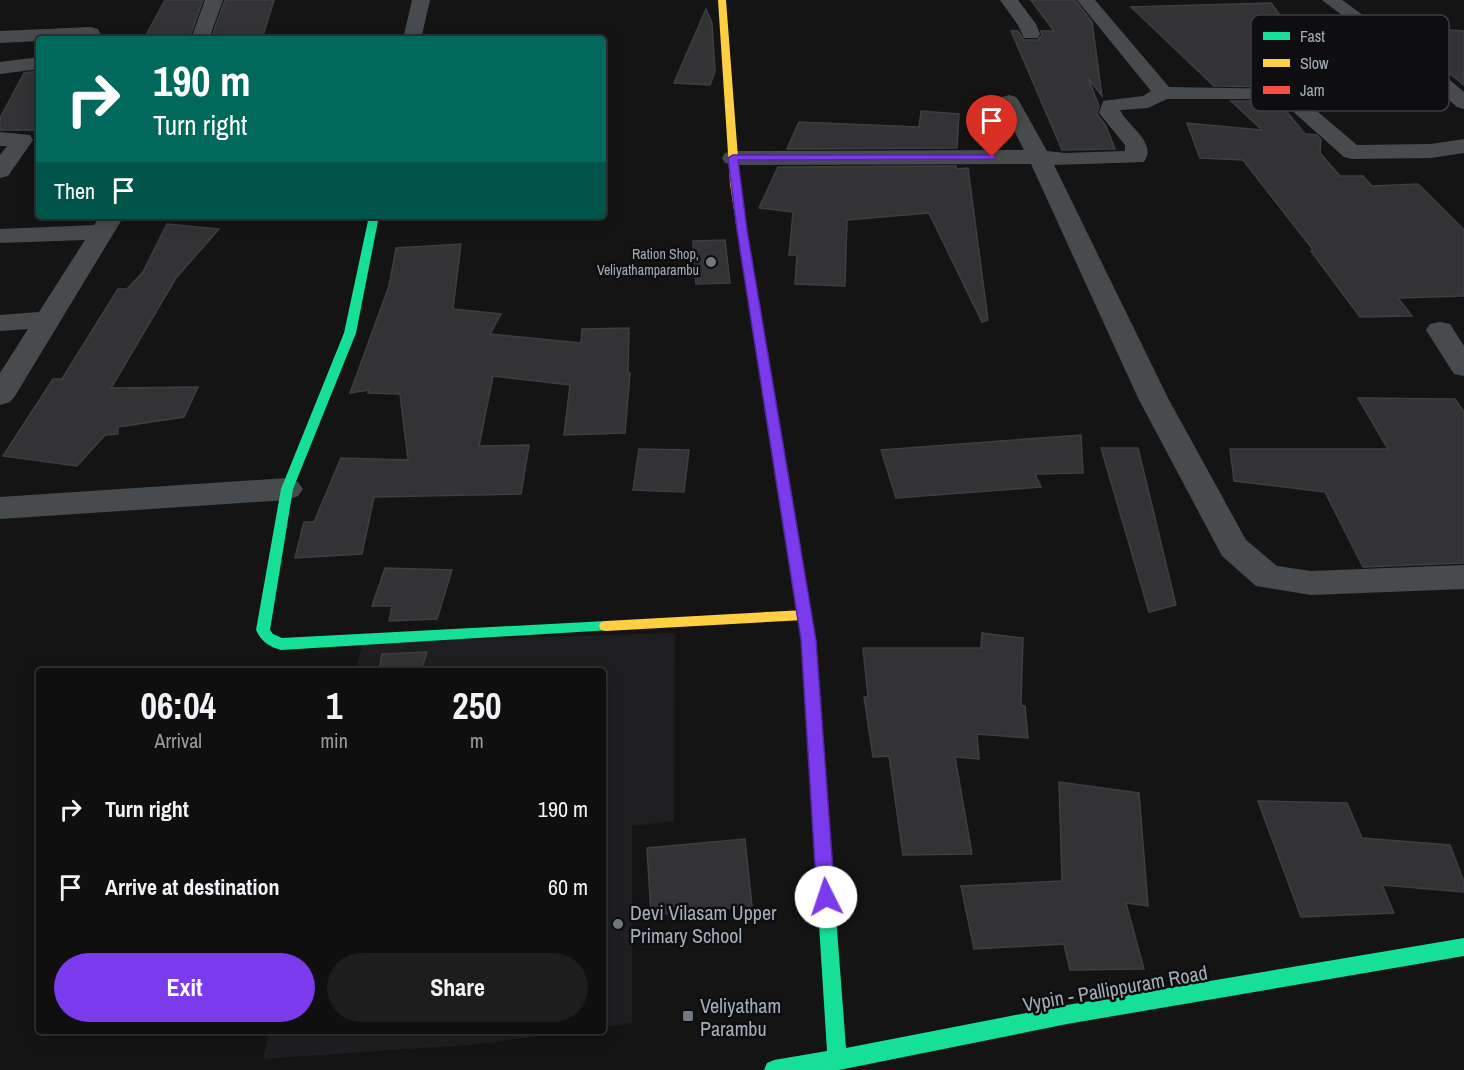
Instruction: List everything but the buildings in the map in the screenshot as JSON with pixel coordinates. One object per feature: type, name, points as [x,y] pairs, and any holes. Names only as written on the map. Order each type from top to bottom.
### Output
[{"type":"main road","points":[[722,0],[733,158],[740,219],[808,640],[837,1066]]},
{"type":"main road","points":[[373,219],[350,333],[287,489],[263,630],[268,638],[281,644],[804,615]]},
{"type":"main road","name":"Vypin - Pallippuram Road","points":[[774,1070],[837,1066],[1118,1005],[1384,964],[1464,947]]},
{"type":"street","points":[[201,36],[214,0]]},
{"type":"street","points":[[413,36],[421,0]]},
{"type":"street","points":[[1009,0],[1027,24],[1031,34]]},
{"type":"street","points":[[1086,0],[1163,93]]},
{"type":"street","points":[[1330,0],[1351,15]]},
{"type":"street","points":[[0,37],[91,33],[90,36]]},
{"type":"street","points":[[0,68],[36,63]]},
{"type":"street","points":[[1449,90],[1464,103]]},
{"type":"street","points":[[733,158],[1039,157],[1076,160],[1136,157],[1136,144],[1109,113],[1110,105],[1148,102],[1163,93],[1251,93]]},
{"type":"street","points":[[1009,101],[1039,157],[1153,398],[1234,548],[1268,577],[1311,584],[1464,578]]},
{"type":"street","points":[[1305,111],[1352,152],[1431,151],[1464,146]]},
{"type":"street","points":[[0,139],[22,140],[0,171]]},
{"type":"street","points":[[0,236],[107,224]]},
{"type":"street","points":[[0,396],[107,224]]},
{"type":"street","points":[[0,323],[47,320]]},
{"type":"street","points":[[1440,330],[1464,368]]},
{"type":"street","points":[[0,508],[287,489]]},
{"type":"shaded area","name":"Devi Vilasam Upper Primary School","points":[[675,633],[674,821],[632,826],[632,1023],[606,1027],[606,668],[356,668],[363,642]]},
{"type":"shaded area","points":[[268,1034],[555,1034],[481,1044],[263,1059]]},
{"type":"traffic: fast","points":[[373,219],[350,333],[287,489],[263,630],[268,638],[281,644],[606,626]]},
{"type":"traffic: fast","points":[[788,514],[808,640],[837,1061]]},
{"type":"traffic: fast","points":[[774,1070],[1067,1014],[1375,964],[1464,947]]},
{"type":"traffic: slow","points":[[722,0],[735,184],[741,223]]},
{"type":"traffic: slow","points":[[606,626],[804,615]]},
{"type":"traffic: jam","points":[[741,223],[788,514]]},
{"type":"place","name":"Ration Shop, Veliyathamparambu","points":[[711,262]]},
{"type":"place","name":"Devi Vilasam Upper Primary School","points":[[618,924]]},
{"type":"place","name":"Veliyatham Parambu","points":[[688,1016]]},
{"type":"route","points":[[826,897],[808,640],[742,230],[733,158],[992,157]]}]
